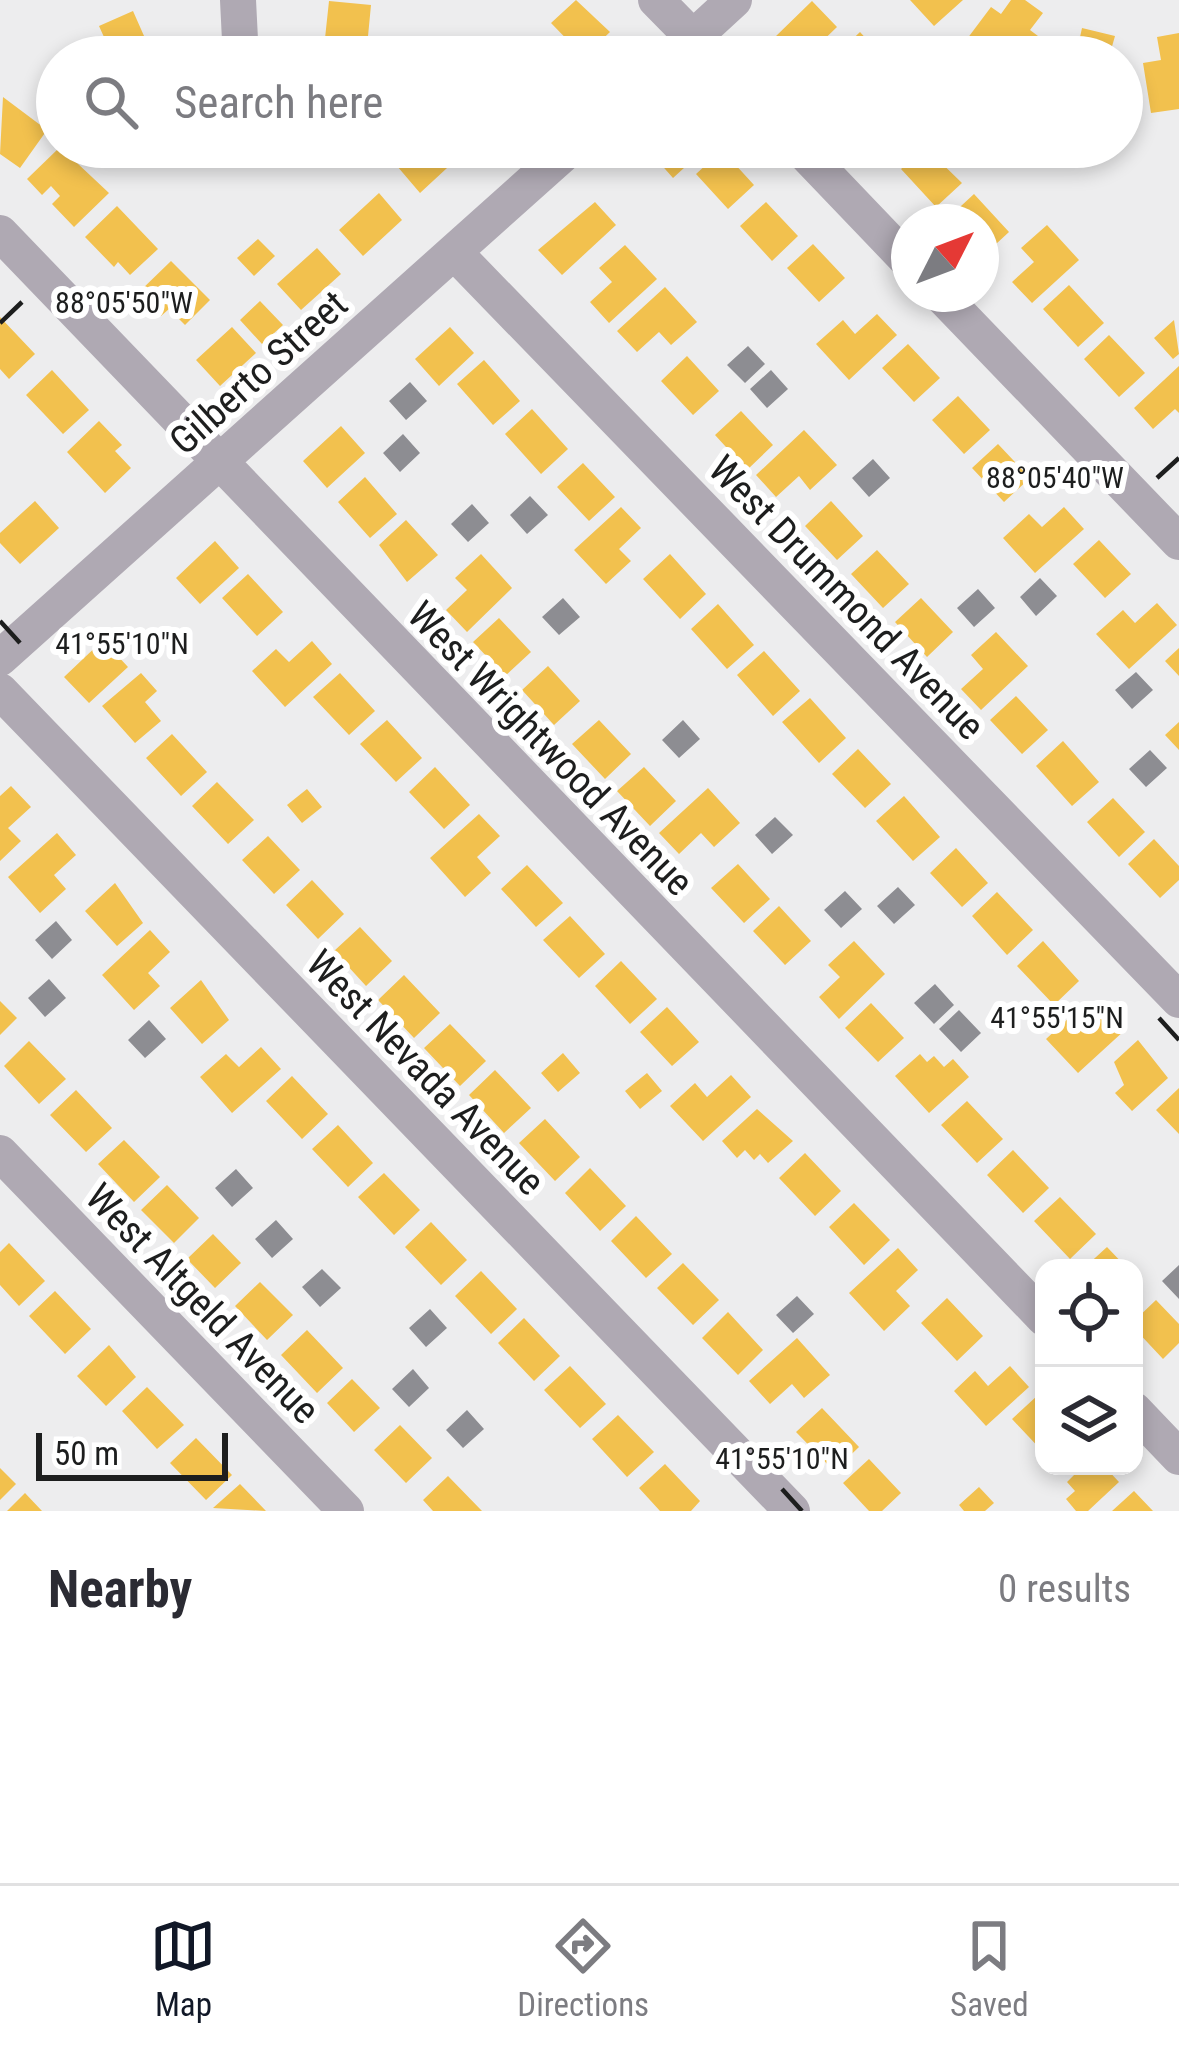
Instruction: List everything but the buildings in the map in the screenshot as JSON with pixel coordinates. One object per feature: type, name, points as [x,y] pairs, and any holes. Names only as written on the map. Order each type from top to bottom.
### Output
[{"type":"street","points":[[238,0],[240,36]]},
{"type":"street","points":[[656,0],[682,36]]},
{"type":"street","points":[[704,36],[734,0]]},
{"type":"street","name":"Gilberto Street","points":[[0,658],[548,168]]},
{"type":"street","points":[[819,168],[891,243]]},
{"type":"street","name":"West Wrightwood Avenue","points":[[0,233],[218,465],[1035,1309]]},
{"type":"street","name":"West Drummond Avenue","points":[[454,252],[1179,1000]]},
{"type":"street","points":[[957,312],[1179,542]]},
{"type":"street","name":"West Nevada Avenue","points":[[0,692],[792,1511]]},
{"type":"street","name":"West Altgeld Avenue","points":[[0,1153],[346,1511]]},
{"type":"street","points":[[1143,1420],[1179,1457]]}]
